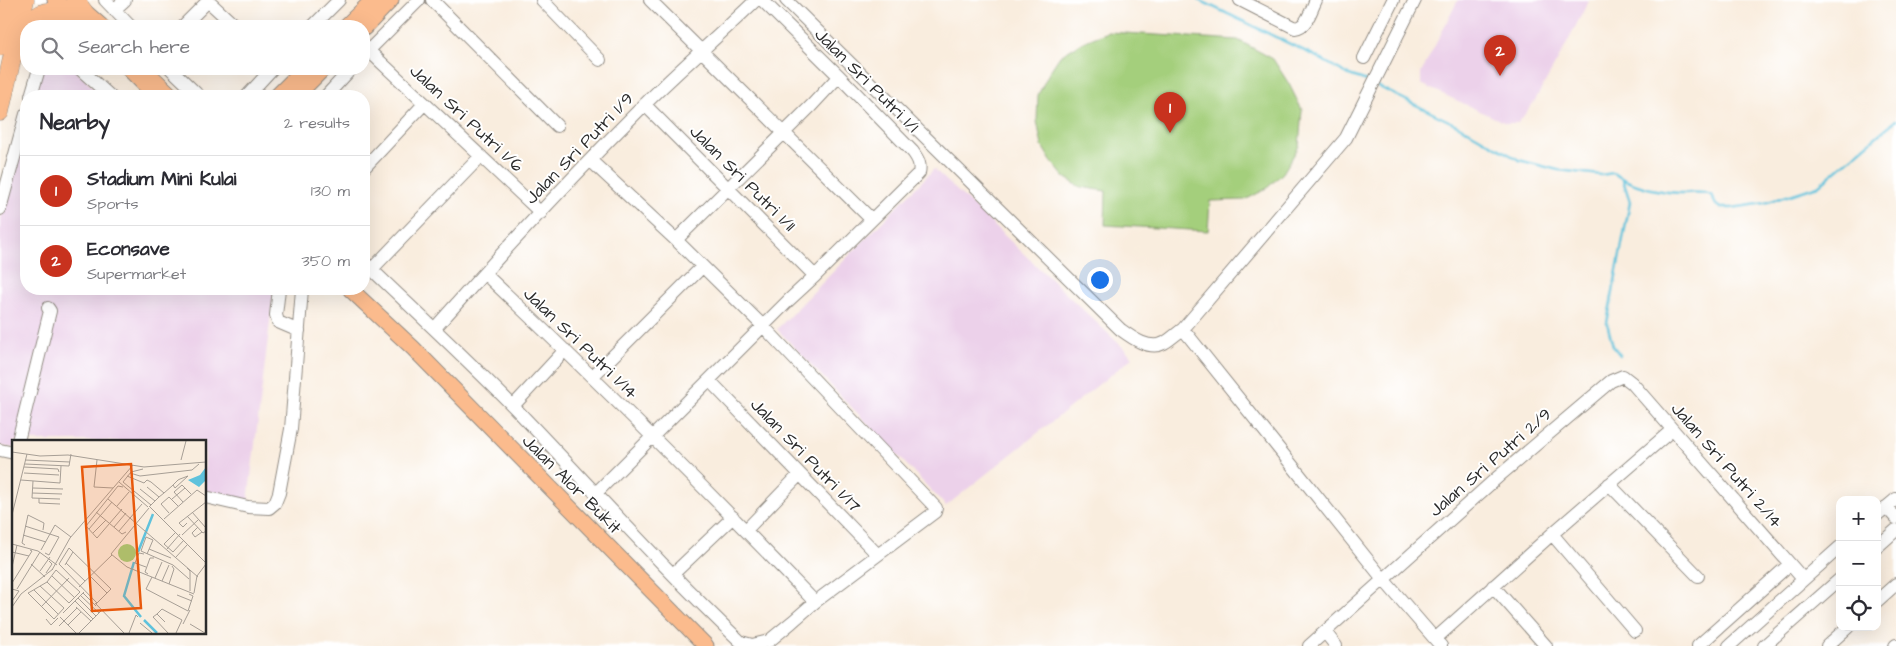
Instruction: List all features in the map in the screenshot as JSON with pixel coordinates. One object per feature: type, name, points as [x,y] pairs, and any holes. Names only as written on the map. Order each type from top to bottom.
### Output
[{"type":"highway","points":[[0,46],[9,0]]},
{"type":"highway","points":[[21,20],[25,0]]},
{"type":"highway","points":[[33,20],[47,10],[77,11]]},
{"type":"highway","points":[[0,112],[20,27]]},
{"type":"main road","points":[[55,0],[91,20]]},
{"type":"main road","points":[[352,20],[372,0]]},
{"type":"main road","points":[[370,22],[391,0]]},
{"type":"main road","points":[[135,75],[150,90]]},
{"type":"main road","points":[[150,75],[166,90]]},
{"type":"main road","points":[[283,90],[298,75]]},
{"type":"main road","points":[[302,90],[317,75]]},
{"type":"main road","name":"Jalan Alor Bukit","points":[[356,295],[412,348],[706,646]]},
{"type":"main road","name":"Jalan Alor Bukit","points":[[367,295],[412,348]]},
{"type":"street","points":[[105,0],[124,20]]},
{"type":"street","points":[[114,10],[125,0]]},
{"type":"street","points":[[370,49],[418,0]]},
{"type":"street","points":[[432,0],[557,126]]},
{"type":"street","points":[[542,0],[600,60]]},
{"type":"street","points":[[596,493],[871,219],[650,0]]},
{"type":"street","name":"Jalan Sri Putri 1/9","points":[[434,328],[590,160],[645,104],[756,0]]},
{"type":"street","name":"Jalan Sri Putri 1/1","points":[[762,0],[839,76],[913,152],[918,160],[919,173],[871,219]]},
{"type":"street","points":[[786,0],[1120,330],[1142,342],[1157,345],[1163,344],[1183,329],[1346,138],[1415,0]]},
{"type":"street","points":[[1240,0],[1295,28],[1304,24],[1316,0]]},
{"type":"street","points":[[1364,58],[1393,0]]},
{"type":"street","points":[[190,20],[208,1],[229,20]]},
{"type":"street","points":[[318,20],[331,2]]},
{"type":"street","name":"Jalan Sri Putri 1/6","points":[[370,57],[481,156],[541,213]]},
{"type":"street","points":[[33,90],[37,75]]},
{"type":"street","points":[[87,75],[103,90]]},
{"type":"street","points":[[177,75],[193,90]]},
{"type":"street","points":[[253,90],[266,75]]},
{"type":"street","points":[[332,90],[345,75]]},
{"type":"street","points":[[676,240],[839,76]]},
{"type":"street","points":[[370,162],[424,104]]},
{"type":"street","name":"Jalan Sri Putri 1/11","points":[[645,104],[815,276]]},
{"type":"street","points":[[0,209],[20,136]]},
{"type":"street","points":[[370,264],[481,156]]},
{"type":"street","points":[[370,268],[434,328],[512,406],[741,642],[752,645],[768,641],[877,554],[935,512],[936,508],[763,326],[676,240],[590,160]]},
{"type":"street","points":[[592,377],[702,267]]},
{"type":"street","name":"Jalan Sri Putri 1/14","points":[[484,274],[565,350],[733,516],[815,602]]},
{"type":"street","points":[[278,295],[276,315],[278,322],[299,331]]},
{"type":"street","points":[[206,497],[258,509],[269,508],[275,503],[279,494],[291,429],[302,295]]},
{"type":"street","points":[[18,440],[50,312],[48,308]]},
{"type":"street","points":[[1183,329],[1383,579],[1438,643],[1493,586],[1672,430]]},
{"type":"street","points":[[512,406],[565,350]]},
{"type":"street","name":"Jalan Sri Putri 2/9","points":[[1309,646],[1383,579],[1611,381],[1623,376]]},
{"type":"street","name":"Jalan Sri Putri 2/14","points":[[1623,376],[1632,383],[1803,579]]},
{"type":"street","name":"Jalan Sri Putri 1/17","points":[[709,380],[877,554]]},
{"type":"street","points":[[746,530],[800,474]]},
{"type":"street","points":[[1610,484],[1698,576]]},
{"type":"street","points":[[1886,507],[1896,518]]},
{"type":"street","points":[[673,574],[733,516]]},
{"type":"street","points":[[1881,543],[1896,530]]},
{"type":"street","points":[[1552,534],[1636,631]]},
{"type":"street","points":[[1729,646],[1836,551]]},
{"type":"street","points":[[1698,646],[1790,564]]},
{"type":"street","points":[[1764,646],[1836,583]]},
{"type":"street","points":[[1881,597],[1896,584]]},
{"type":"street","points":[[1493,586],[1546,646]]},
{"type":"street","points":[[1827,646],[1844,631]]},
{"type":"street","points":[[1325,632],[1336,646]]},
{"type":"shaded area","points":[[1458,0],[1589,0],[1534,102],[1518,123],[1506,123],[1421,84],[1421,73]]},
{"type":"shaded area","points":[[40,75],[80,75],[96,90],[37,90]]},
{"type":"shaded area","points":[[20,149],[20,295],[273,295],[248,501],[206,491],[206,440],[12,440],[12,448],[0,446],[0,222]]},
{"type":"shaded area","points":[[934,169],[1133,357],[946,506],[777,329]]},
{"type":"green space","points":[[1108,32],[1238,40],[1273,59],[1289,84],[1302,110],[1299,146],[1283,173],[1266,189],[1245,200],[1210,201],[1208,231],[1105,225],[1106,191],[1080,187],[1064,177],[1042,146],[1037,121],[1038,95],[1060,56],[1083,42]]},
{"type":"waterway","points":[[1199,0],[1315,56],[1349,75],[1370,82]]},
{"type":"waterway","points":[[1377,86],[1461,127],[1519,160],[1558,170],[1601,175],[1613,173],[1620,178],[1645,188],[1680,193],[1696,192],[1707,194],[1711,195],[1716,205],[1721,208],[1765,203],[1818,186],[1896,120]]},
{"type":"waterway","points":[[1620,355],[1613,346],[1607,323],[1630,202],[1623,180]]},
{"type":"place","name":"Econsave","points":[[1500,76]]},
{"type":"place","name":"Stadium Mini Kulai","points":[[1170,133]]}]
